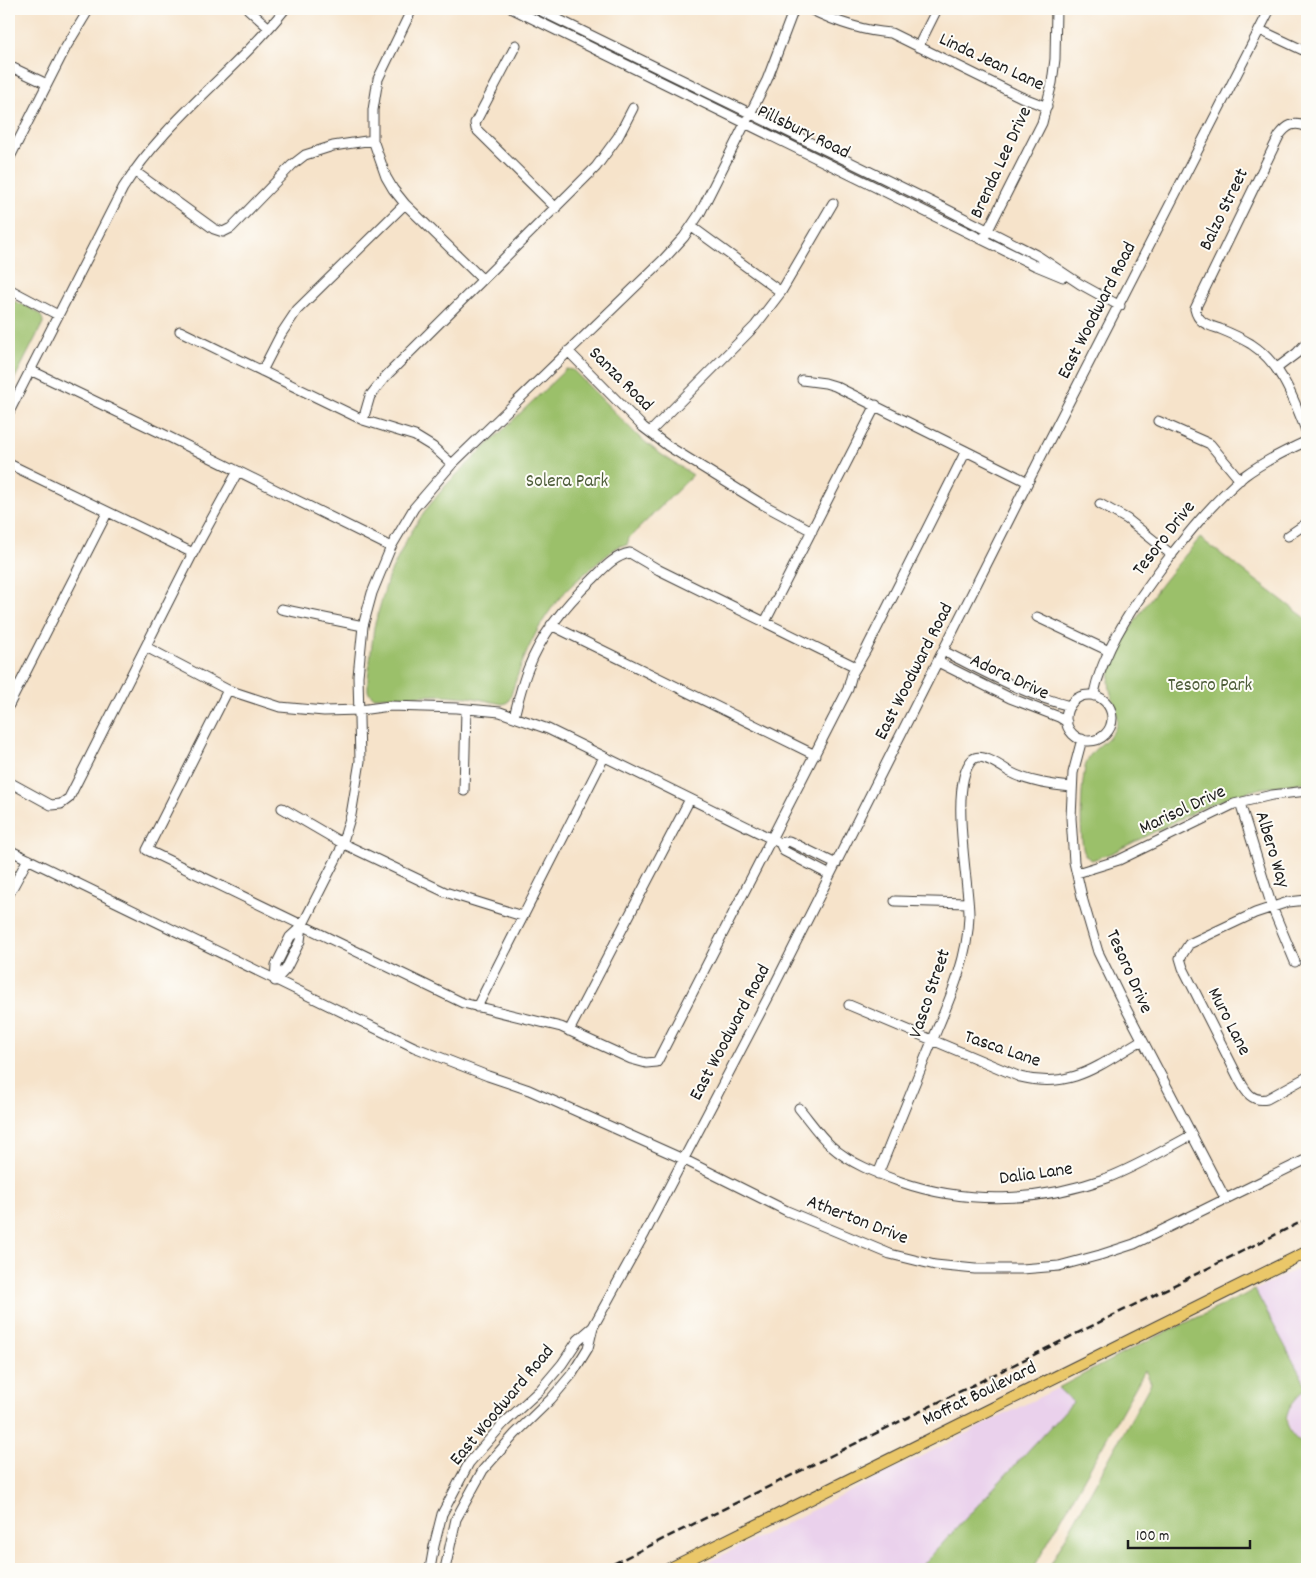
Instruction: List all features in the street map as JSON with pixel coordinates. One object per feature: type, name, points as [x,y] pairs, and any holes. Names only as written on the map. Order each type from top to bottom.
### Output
[{"type":"main road","name":"Moffat Boulevard","points":[[669,1569],[1307,1252]]},
{"type":"street","points":[[9,159],[66,47],[89,9]]},
{"type":"street","points":[[248,9],[269,28]]},
{"type":"street","points":[[9,412],[123,188],[134,171],[166,132],[269,28],[285,9]]},
{"type":"street","points":[[412,9],[378,80],[373,110],[373,140],[393,190],[483,280]]},
{"type":"street","name":"Pillsbury Road","points":[[513,9],[746,122],[1034,266],[1080,284]]},
{"type":"street","name":"Pillsbury Road","points":[[537,9],[1038,256],[1080,284],[1120,306]]},
{"type":"street","points":[[275,981],[276,965],[290,937],[302,926],[342,843],[351,815],[360,761],[358,676],[363,626],[372,593],[391,546],[414,508],[452,464],[663,260],[692,227],[766,80],[794,9]]},
{"type":"street","name":"Linda Jean Lane","points":[[810,9],[830,19],[853,27],[872,32],[892,33],[1021,97],[1046,107]]},
{"type":"street","points":[[918,47],[937,9]]},
{"type":"street","name":"Brenda Lee Drive","points":[[983,240],[1042,123],[1052,83],[1055,59],[1056,9]]},
{"type":"street","name":"East Woodward Road","points":[[445,1569],[456,1519],[483,1470],[572,1374],[588,1348],[593,1327],[683,1160],[836,864],[1028,482],[1120,306],[1270,9]]},
{"type":"street","points":[[1260,30],[1307,52]]},
{"type":"street","points":[[516,45],[475,123],[476,129],[556,208]]},
{"type":"street","points":[[9,66],[47,84]]},
{"type":"street","points":[[362,420],[370,396],[386,376],[596,167],[618,137],[633,108]]},
{"type":"street","name":"Balzo Street","points":[[1276,368],[1261,351],[1248,343],[1203,323],[1196,315],[1195,309],[1279,136],[1291,123],[1307,127]]},
{"type":"street","points":[[134,171],[214,229],[222,232],[231,228],[305,155],[333,146],[373,140]]},
{"type":"street","points":[[650,432],[755,326],[781,292],[833,203]]},
{"type":"street","points":[[262,371],[287,323],[296,310],[405,204]]},
{"type":"street","points":[[692,227],[781,292]]},
{"type":"street","points":[[9,289],[58,315]]},
{"type":"street","points":[[180,330],[362,420],[415,436],[433,447],[452,464]]},
{"type":"street","points":[[1307,342],[1297,353],[1276,368],[1289,389],[1307,433]]},
{"type":"street","name":"Sanza Road","points":[[568,351],[650,432],[668,446],[760,504],[812,531]]},
{"type":"street","points":[[30,370],[391,546]]},
{"type":"street","points":[[802,380],[835,386],[1028,482]]},
{"type":"street","points":[[765,622],[876,405]]},
{"type":"street","points":[[1158,421],[1210,444],[1240,480]]},
{"type":"street","name":"Tesoro Drive","points":[[1094,696],[1094,685],[1124,621],[1199,521],[1224,493],[1240,480],[1271,458],[1307,441]]},
{"type":"street","points":[[228,690],[147,850],[463,1003],[561,1028],[631,1059],[646,1063],[657,1062],[776,841],[815,755],[848,689],[856,667],[966,451]]},
{"type":"street","points":[[9,464],[194,553]]},
{"type":"street","points":[[9,782],[51,805],[61,804],[69,798],[238,471]]},
{"type":"street","points":[[1100,504],[1127,519],[1172,555]]},
{"type":"street","points":[[9,705],[107,512]]},
{"type":"street","points":[[1288,536],[1307,523]]},
{"type":"street","points":[[514,717],[528,668],[551,625],[574,597],[602,570],[620,555],[630,553],[658,570],[856,667]]},
{"type":"street","points":[[281,609],[363,626]]},
{"type":"street","points":[[1037,617],[1109,651]]},
{"type":"street","points":[[551,625],[815,755]]},
{"type":"street","points":[[146,647],[228,690],[280,707],[324,711],[360,710],[390,706],[500,712],[548,729],[776,841],[784,851],[830,875]]},
{"type":"street","name":"Adora Drive","points":[[943,651],[1015,686],[1070,706]]},
{"type":"street","name":"Adora Drive","points":[[938,662],[1010,698],[1059,717],[1067,722]]},
{"type":"street","points":[[1094,696],[1106,703],[1112,716],[1111,724],[1103,736],[1089,741],[1072,733],[1067,722],[1068,711],[1070,706],[1080,697],[1094,696]]},
{"type":"street","points":[[464,790],[466,709]]},
{"type":"street","name":"Tesoro Drive","points":[[1082,739],[1073,773],[1071,818],[1076,873],[1082,901],[1098,952],[1226,1200]]},
{"type":"street","points":[[477,1007],[604,757]]},
{"type":"street","name":"Vasco Street","points":[[878,1174],[951,996],[964,959],[969,914],[962,845],[961,784],[965,771],[974,758],[978,757],[990,760],[1014,774],[1045,784],[1072,787]]},
{"type":"street","name":"Marisol Drive","points":[[1076,873],[1119,860],[1166,836],[1240,803],[1272,795],[1307,791]]},
{"type":"street","points":[[569,1031],[690,799]]},
{"type":"street","name":"Albero Way","points":[[1240,803],[1272,907],[1295,962]]},
{"type":"street","points":[[282,808],[342,843],[445,892],[522,916]]},
{"type":"street","points":[[776,841],[789,841],[836,864]]},
{"type":"street","name":"Atherton Drive","points":[[9,850],[414,1047],[529,1090],[683,1160],[787,1211],[890,1254],[936,1264],[975,1269],[1022,1269],[1059,1266],[1100,1256],[1134,1244],[1307,1159]]},
{"type":"street","points":[[9,894],[28,860]]},
{"type":"street","points":[[1272,907],[1288,902],[1307,900]]},
{"type":"street","points":[[895,901],[968,904]]},
{"type":"street","name":"Muro Lane","points":[[1272,907],[1189,944],[1180,958],[1183,968],[1240,1081],[1250,1096],[1261,1100],[1267,1099],[1307,1077]]},
{"type":"street","name":"Tasca Lane","points":[[849,1005],[1020,1077],[1035,1081],[1071,1079],[1088,1072],[1142,1040]]},
{"type":"street","name":"Dalia Lane","points":[[799,1108],[830,1146],[857,1164],[878,1174],[918,1188],[952,1195],[986,1198],[1037,1196],[1067,1190],[1108,1177],[1143,1162],[1192,1135]]},
{"type":"street","name":"East Woodward Road","points":[[430,1569],[442,1514],[469,1463],[503,1424],[540,1390],[562,1364],[578,1340],[593,1327]]},
{"type":"shaded area","points":[[1307,1264],[1307,1387],[1255,1290]]},
{"type":"shaded area","points":[[1307,1387],[1307,1446],[1293,1436],[1288,1425],[1287,1413]]},
{"type":"shaded area","points":[[1058,1388],[1073,1402],[919,1569],[694,1569]]},
{"type":"green space","points":[[9,299],[40,314],[43,323],[9,390]]},
{"type":"green space","name":"Solera Park","points":[[566,369],[573,370],[639,437],[659,453],[693,475],[629,538],[627,545],[618,546],[578,579],[561,596],[534,637],[507,703],[502,704],[469,697],[443,695],[373,697],[368,691],[368,678],[374,627],[388,578],[407,539],[424,512],[446,485]]},
{"type":"green space","name":"Tesoro Park","points":[[1200,538],[1307,619],[1307,782],[1262,788],[1233,796],[1202,808],[1114,852],[1092,860],[1085,855],[1082,845],[1083,779],[1087,761],[1093,751],[1110,736],[1116,726],[1117,713],[1109,682],[1112,667],[1121,646],[1138,617],[1157,590]]},
{"type":"green space","points":[[1255,1290],[1307,1387],[1291,1405],[1287,1423],[1294,1437],[1307,1446],[1307,1569],[1048,1569],[1151,1383],[1145,1370],[1033,1569],[919,1569],[1073,1402],[1058,1388],[1135,1347]]},
{"type":"railway","points":[[603,1569],[1307,1219]]}]
